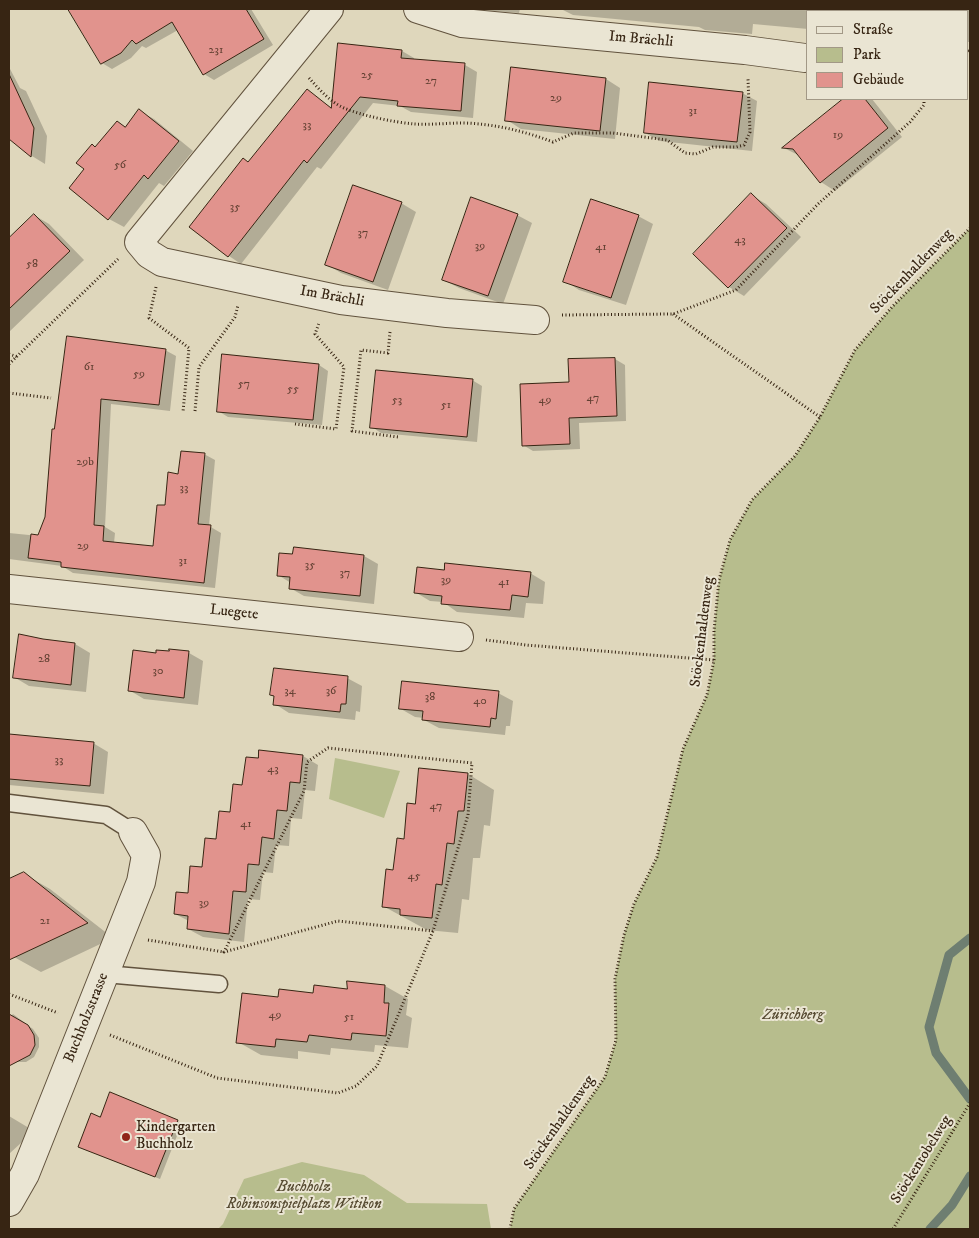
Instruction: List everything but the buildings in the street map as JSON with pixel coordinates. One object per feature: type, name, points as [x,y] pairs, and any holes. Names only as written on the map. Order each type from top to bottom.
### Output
[{"type":"street","points":[[139,242],[329,9]]},
{"type":"street","name":"Im Brächli","points":[[418,9],[462,23],[745,50],[805,58]]},
{"type":"street","name":"Im Brächli","points":[[139,242],[149,254],[162,262],[341,300],[447,313],[535,320]]},
{"type":"street","name":"Luegete","points":[[9,589],[460,637]]},
{"type":"street","name":"Buchholzstrasse","points":[[9,1202],[25,1174],[141,882],[146,855],[133,832]]},
{"type":"lane","points":[[9,803],[106,815],[133,832]]},
{"type":"lane","points":[[105,974],[219,984]]},
{"type":"path","points":[[289,58],[324,94],[342,107],[372,116],[414,124],[464,123],[499,126],[526,132],[553,142],[574,133],[612,133],[667,140],[685,153],[696,154],[713,147],[744,145],[750,132],[750,100],[745,50]]},
{"type":"path","points":[[535,320],[560,315],[673,314],[736,290],[818,204],[910,122],[924,105],[924,100]]},
{"type":"path","name":"Stöckenhaldenweg","points":[[510,1229],[514,1209],[605,1077],[616,1040],[615,979],[624,935],[634,904],[657,857],[683,749],[707,695],[714,660],[714,631],[719,580],[730,540],[752,500],[795,456],[820,417],[855,350],[892,307],[970,228]]},
{"type":"path","points":[[9,364],[110,265],[139,242]]},
{"type":"path","points":[[162,262],[149,318],[189,348],[182,412]]},
{"type":"path","points":[[195,411],[199,367],[235,317],[238,300],[224,296],[227,276]]},
{"type":"path","points":[[295,424],[336,429],[344,367],[315,334],[322,315],[338,318],[341,300]]},
{"type":"path","points":[[382,305],[380,324],[391,327],[388,353],[361,350],[352,431],[398,437]]},
{"type":"path","points":[[673,314],[820,417]]},
{"type":"path","points":[[9,354],[18,357]]},
{"type":"path","points":[[9,393],[50,398]]},
{"type":"path","points":[[460,637],[526,645],[714,660]]},
{"type":"path","points":[[9,994],[217,1078],[338,1093],[356,1086],[377,1066],[433,931],[468,815],[472,763],[328,748],[307,762],[304,791],[224,952]]},
{"type":"path","points":[[120,936],[224,952],[338,921],[433,931]]},
{"type":"path","name":"Stöckentobelweg","points":[[893,1229],[970,1103]]},
{"type":"green space","name":"Zürichberg","points":[[970,228],[970,1229],[510,1229],[514,1209],[605,1077],[616,1040],[615,979],[624,935],[634,904],[657,857],[683,749],[707,695],[714,660],[714,631],[719,580],[730,540],[752,500],[795,456],[820,417],[855,350],[892,307]]},
{"type":"green space","points":[[335,758],[400,771],[384,818],[329,799]]},
{"type":"green space","name":"Buchholz Robinsonspielplatz Witikon","points":[[302,1162],[364,1175],[407,1203],[487,1204],[491,1229],[218,1229],[223,1224],[244,1179]]},
{"type":"waterway","points":[[970,938],[949,955],[929,1027],[936,1053],[970,1099]]},
{"type":"waterway","points":[[930,1229],[952,1205],[970,1176]]},
{"type":"place","name":"Kindergarten Buchholz","points":[[126,1137]]}]
